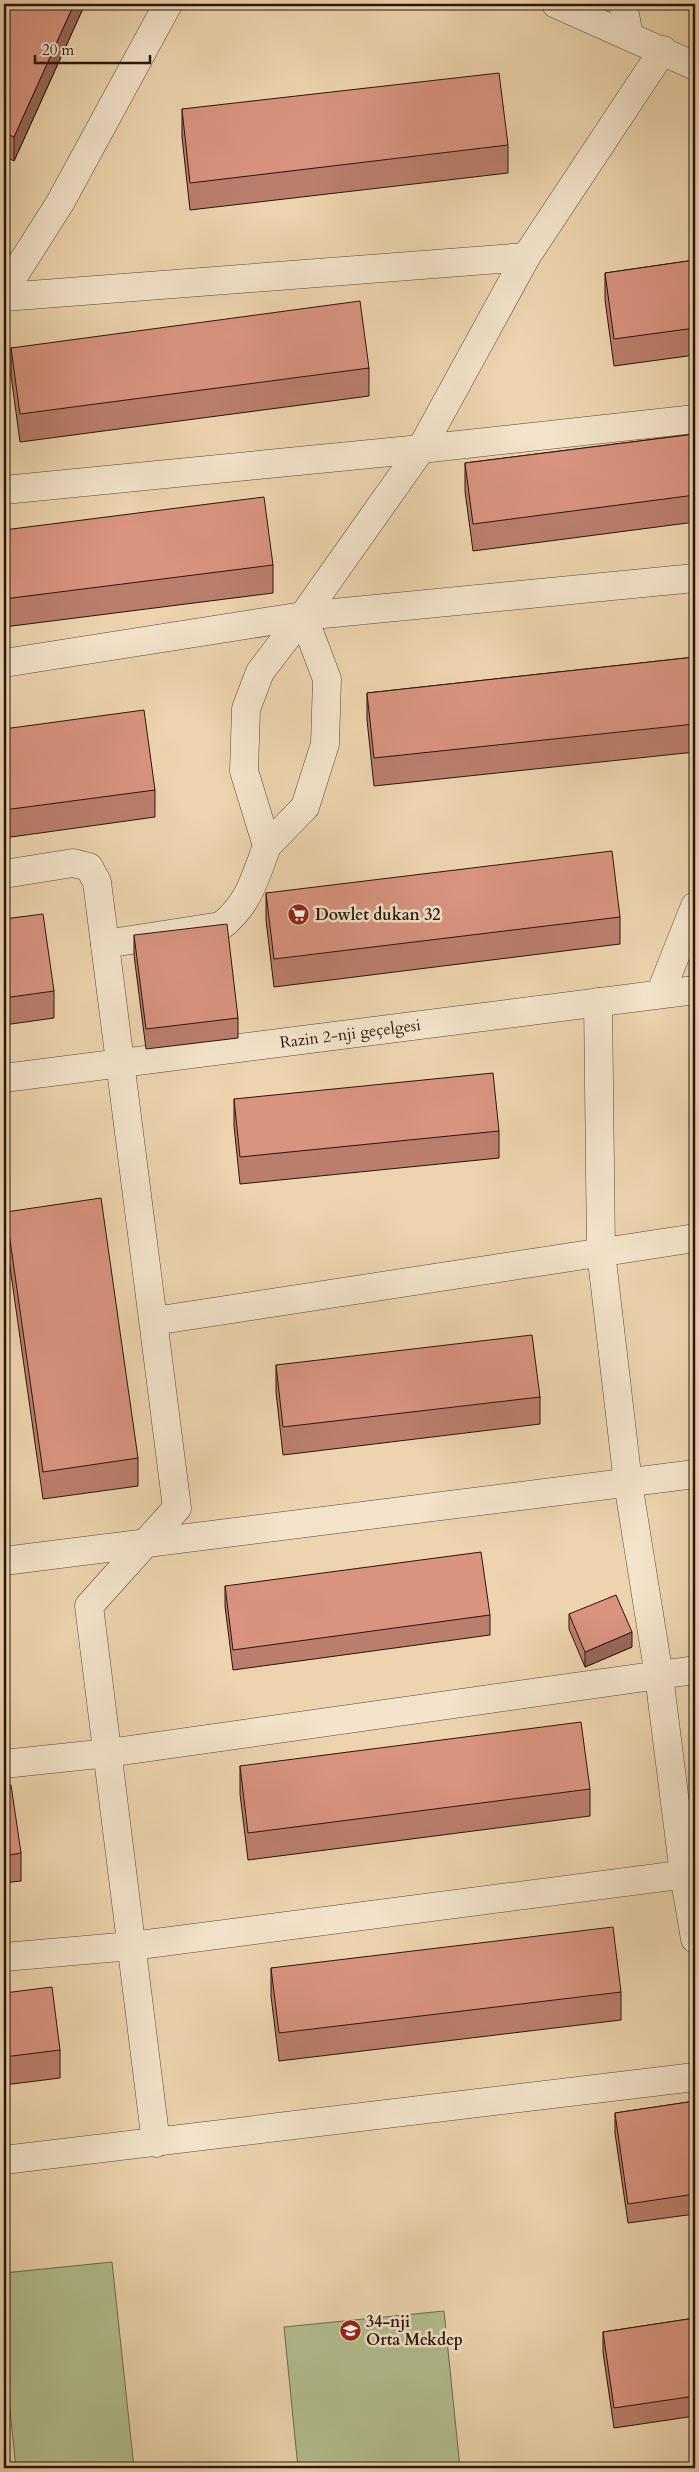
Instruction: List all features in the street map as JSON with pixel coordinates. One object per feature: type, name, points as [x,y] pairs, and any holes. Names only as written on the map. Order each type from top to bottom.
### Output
[{"type":"street","points":[[4,291],[13,259],[60,203],[168,4]]},
{"type":"street","points":[[556,4],[663,50],[695,66]]},
{"type":"street","points":[[623,4],[629,36]]},
{"type":"street","points":[[266,846],[244,771],[246,709],[260,672],[303,616],[422,449],[526,257],[663,50]]},
{"type":"street","points":[[4,297],[526,257]]},
{"type":"street","points":[[4,490],[422,449],[695,419]]},
{"type":"street","points":[[4,663],[303,616],[695,578]]},
{"type":"street","points":[[105,944],[221,926],[236,914],[249,894],[266,846],[304,807],[325,744],[327,679],[303,616]]},
{"type":"street","points":[[4,874],[73,863],[89,868],[97,882],[122,1063],[177,1508],[89,1606],[156,2143]]},
{"type":"street","points":[[660,994],[695,906]]},
{"type":"street","name":"Razin 2-nji geçelgesi","points":[[4,1078],[695,990]]},
{"type":"street","points":[[598,1002],[600,1252],[628,1483],[690,1874],[695,1939]]},
{"type":"street","points":[[154,1321],[695,1238]]},
{"type":"street","points":[[4,1561],[147,1541],[695,1474]]},
{"type":"street","points":[[4,1764],[108,1753],[695,1670]]},
{"type":"street","points":[[4,1957],[132,1946],[690,1874]]},
{"type":"street","points":[[4,2160],[695,2077]]},
{"type":"green space","points":[[112,2262],[134,2468],[16,2468],[4,2354],[4,2273]]},
{"type":"green space","points":[[444,2311],[460,2468],[298,2468],[284,2327]]},
{"type":"building","points":[[4,4],[74,4],[14,137],[4,133]]},
{"type":"building","points":[[499,73],[508,145],[190,183],[182,109]]},
{"type":"building","points":[[695,260],[695,328],[614,339],[605,273]]},
{"type":"building","points":[[360,301],[369,368],[20,414],[11,348]]},
{"type":"building","points":[[695,434],[695,495],[473,524],[465,463]]},
{"type":"building","points":[[264,497],[273,565],[4,599],[4,530]]},
{"type":"building","points":[[695,657],[695,724],[374,758],[367,693]]},
{"type":"building","points":[[144,710],[155,790],[4,810],[4,729]]},
{"type":"building","points":[[612,851],[620,917],[274,959],[266,893]]},
{"type":"building","points":[[43,914],[54,991],[4,998],[4,919]]},
{"type":"building","points":[[227,924],[238,1018],[146,1029],[134,935]]},
{"type":"building","points":[[493,1073],[499,1131],[240,1157],[234,1099]]},
{"type":"building","points":[[101,1198],[138,1458],[43,1472],[6,1212]]},
{"type":"building","points":[[532,1335],[540,1397],[283,1427],[276,1365]]},
{"type":"building","points":[[481,1552],[490,1615],[233,1650],[225,1586]]},
{"type":"building","points":[[616,1595],[632,1632],[585,1652],[569,1614]]},
{"type":"building","points":[[581,1722],[590,1789],[248,1833],[240,1766]]},
{"type":"building","points":[[11,1785],[21,1853],[4,1856],[4,1786]]},
{"type":"building","points":[[613,1927],[621,1992],[279,2033],[271,1968]]},
{"type":"building","points":[[52,1987],[60,2050],[4,2057],[4,1993]]},
{"type":"building","points":[[695,2101],[695,2194],[628,2204],[615,2113]]},
{"type":"building","points":[[695,2318],[695,2396],[614,2408],[603,2332]]},
{"type":"place","name":"Dowlet dukan 32","points":[[299,915]]},
{"type":"place","name":"34-nji Orta Mekdep","points":[[350,2331]]}]
